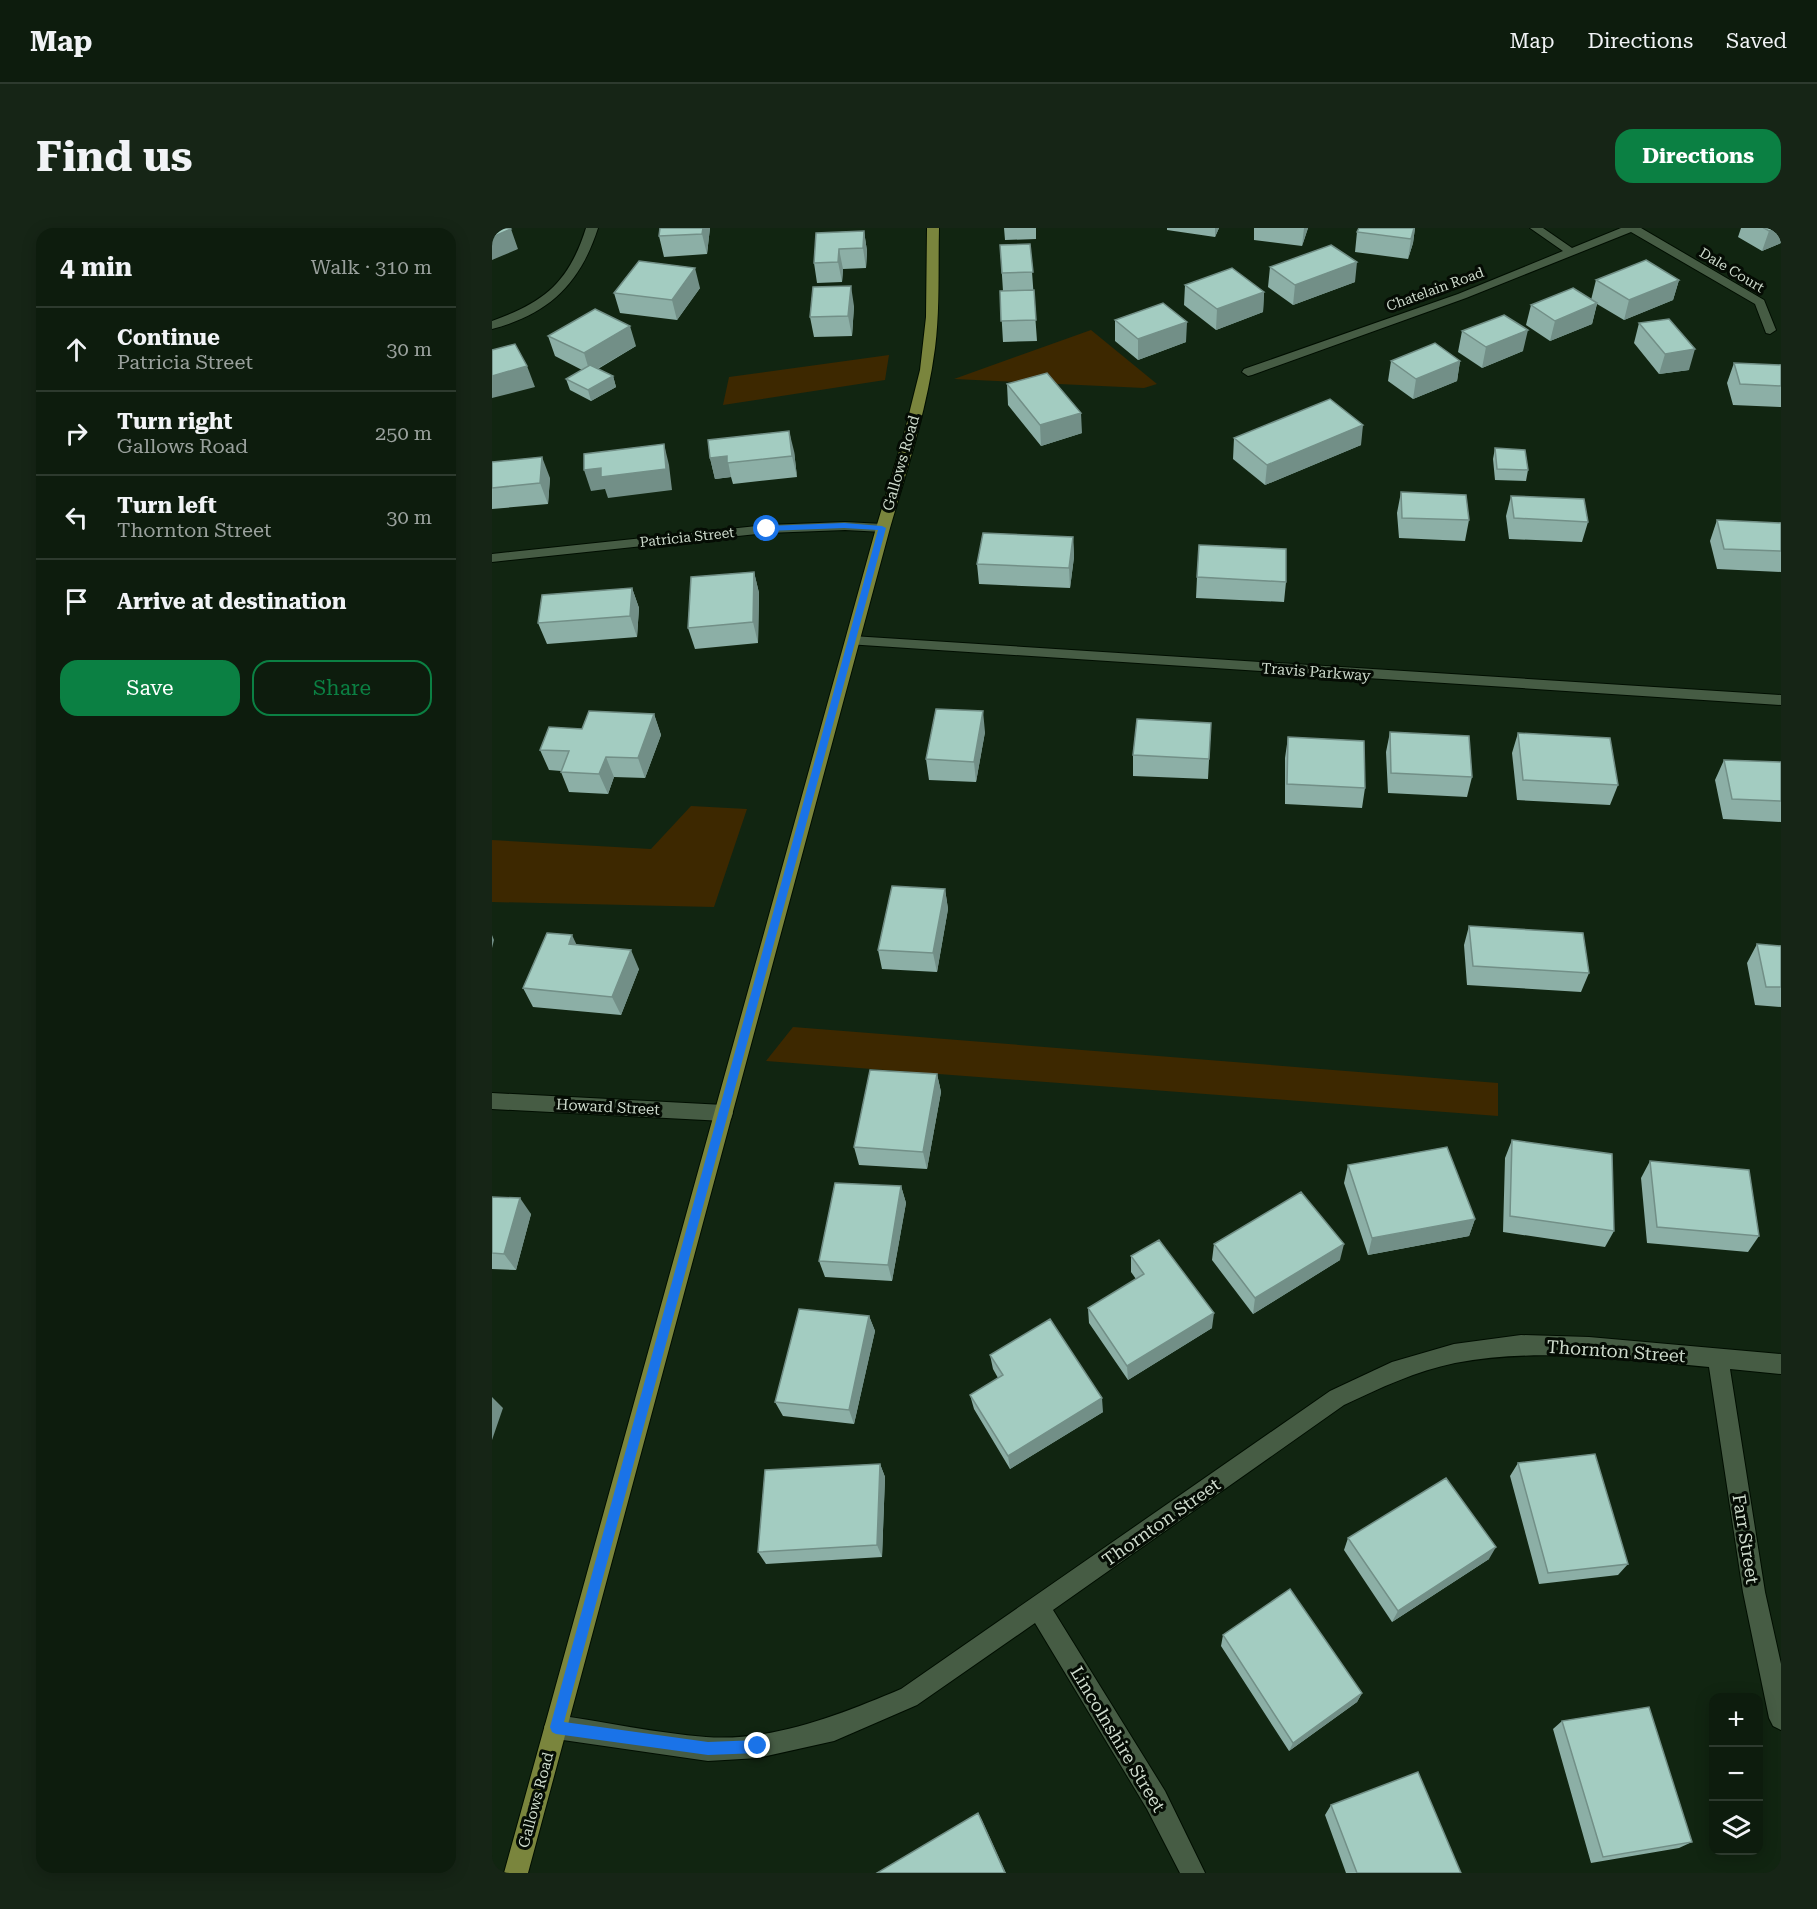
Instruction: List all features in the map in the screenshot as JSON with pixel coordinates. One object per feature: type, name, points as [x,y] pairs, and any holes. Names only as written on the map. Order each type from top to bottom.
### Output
[{"type":"main road","name":"Gallows Road","points":[[516,1873],[882,528],[922,393],[932,307],[933,228]]},
{"type":"street","points":[[492,325],[520,315],[557,292],[581,263],[592,228]]},
{"type":"street","points":[[1536,228],[1570,251]]},
{"type":"street","name":"Chatelain Road","points":[[1248,372],[1462,296],[1632,228]]},
{"type":"street","name":"Dale Court","points":[[1632,228],[1760,302],[1770,330]]},
{"type":"street","name":"Patricia Street","points":[[492,558],[767,529],[833,526],[882,528]]},
{"type":"street","name":"Travis Parkway","points":[[852,641],[1781,700]]},
{"type":"street","name":"Howard Street","points":[[492,1101],[724,1113]]},
{"type":"street","name":"Thornton Street","points":[[556,1727],[708,1749],[758,1746],[834,1729],[909,1697],[1337,1398],[1392,1372],[1454,1354],[1521,1345],[1589,1347],[1781,1364]]},
{"type":"street","name":"Farr Street","points":[[1718,1359],[1754,1592],[1781,1718]]},
{"type":"street","name":"Lincolnshire Street","points":[[1039,1608],[1156,1800],[1193,1873]]},
{"type":"shaded area","points":[[1091,330],[1157,384],[1144,388],[954,379]]},
{"type":"shaded area","points":[[889,355],[885,380],[723,405],[729,377]]},
{"type":"shaded area","points":[[691,806],[747,809],[714,907],[492,902],[492,840],[651,849]]},
{"type":"shaded area","points":[[793,1027],[1498,1083],[1498,1116],[766,1061]]},
{"type":"building","points":[[492,228],[510,228],[511,229],[492,237]]},
{"type":"building","points":[[660,228],[703,228],[702,234],[659,236]]},
{"type":"building","points":[[1359,228],[1414,228],[1411,239],[1357,232]]},
{"type":"building","points":[[864,231],[863,248],[839,249],[838,262],[814,263],[816,233]]},
{"type":"building","points":[[1030,244],[1033,272],[1002,273],[1000,245]]},
{"type":"building","points":[[1331,245],[1357,262],[1295,285],[1270,267]]},
{"type":"building","points":[[1646,260],[1679,280],[1629,300],[1596,280]]},
{"type":"building","points":[[639,261],[695,268],[672,300],[614,293]]},
{"type":"building","points":[[1232,268],[1264,292],[1217,309],[1185,285]]},
{"type":"building","points":[[851,286],[848,316],[810,317],[813,287]]},
{"type":"building","points":[[1573,288],[1597,303],[1555,321],[1531,305]]},
{"type":"building","points":[[1034,290],[1036,320],[1001,321],[1000,291]]},
{"type":"building","points":[[1163,303],[1187,322],[1138,339],[1115,320]]},
{"type":"building","points":[[595,309],[630,326],[584,353],[548,336]]},
{"type":"building","points":[[1504,315],[1528,330],[1486,347],[1462,331]]},
{"type":"building","points":[[1669,319],[1695,349],[1665,354],[1639,323]]},
{"type":"building","points":[[1435,343],[1460,361],[1416,379],[1391,361]]},
{"type":"building","points":[[515,344],[527,366],[492,376],[492,350]]},
{"type":"building","points":[[1734,363],[1781,365],[1781,386],[1740,384]]},
{"type":"building","points":[[590,365],[613,376],[588,390],[566,379]]},
{"type":"building","points":[[1047,373],[1081,413],[1040,425],[1007,384]]},
{"type":"building","points":[[1330,399],[1363,425],[1267,465],[1234,438]]},
{"type":"building","points":[[789,431],[792,456],[727,463],[727,456],[710,458],[708,440]]},
{"type":"building","points":[[664,444],[666,469],[601,477],[601,468],[584,470],[584,454]]},
{"type":"building","points":[[1495,448],[1525,450],[1528,470],[1497,469]]},
{"type":"building","points":[[542,457],[540,483],[492,488],[492,462]]},
{"type":"building","points":[[1401,492],[1466,495],[1469,520],[1402,518]]},
{"type":"building","points":[[1511,496],[1584,499],[1588,522],[1514,518]]},
{"type":"building","points":[[1717,520],[1781,523],[1781,551],[1724,549]]},
{"type":"building","points":[[983,533],[1073,537],[1069,568],[977,564]]},
{"type":"building","points":[[1199,545],[1286,549],[1286,582],[1197,577]]},
{"type":"building","points":[[754,572],[753,622],[688,628],[691,577]]},
{"type":"building","points":[[632,588],[630,616],[538,623],[542,595]]},
{"type":"building","points":[[936,709],[983,711],[974,762],[926,759]]},
{"type":"building","points":[[589,711],[654,714],[638,758],[606,757],[599,774],[561,772],[569,751],[540,750],[549,727],[582,729]]},
{"type":"building","points":[[1137,719],[1211,723],[1209,759],[1133,755]]},
{"type":"building","points":[[1390,732],[1469,736],[1472,777],[1391,773]]},
{"type":"building","points":[[1518,733],[1610,738],[1618,785],[1523,780]]},
{"type":"building","points":[[1288,737],[1364,741],[1365,788],[1287,784]]},
{"type":"building","points":[[1724,760],[1781,762],[1781,801],[1732,799]]},
{"type":"building","points":[[892,886],[945,889],[933,953],[878,950]]},
{"type":"building","points":[[1469,926],[1583,933],[1589,973],[1473,966]]},
{"type":"building","points":[[547,933],[572,935],[569,944],[631,950],[612,997],[523,988]]},
{"type":"building","points":[[1757,944],[1781,946],[1781,987],[1766,987]]},
{"type":"building","points":[[870,1070],[937,1074],[923,1152],[854,1147]]},
{"type":"building","points":[[1512,1140],[1612,1154],[1614,1231],[1510,1216]]},
{"type":"building","points":[[1447,1147],[1475,1219],[1372,1238],[1348,1165]]},
{"type":"building","points":[[1650,1161],[1749,1170],[1759,1236],[1657,1227]]},
{"type":"building","points":[[835,1183],[901,1186],[888,1265],[819,1261]]},
{"type":"building","points":[[1301,1192],[1344,1244],[1255,1298],[1214,1244]]},
{"type":"building","points":[[492,1197],[520,1198],[504,1254],[492,1253]]},
{"type":"building","points":[[1159,1240],[1214,1313],[1127,1366],[1088,1308],[1144,1274],[1131,1256]]},
{"type":"building","points":[[799,1309],[869,1316],[849,1410],[775,1402]]},
{"type":"building","points":[[1050,1319],[1102,1398],[1008,1456],[970,1395],[1003,1375],[990,1355]]},
{"type":"building","points":[[1595,1454],[1628,1564],[1548,1573],[1518,1463]]},
{"type":"building","points":[[880,1464],[877,1545],[758,1552],[765,1470]]},
{"type":"building","points":[[1446,1478],[1496,1547],[1398,1611],[1348,1538]]},
{"type":"building","points":[[1290,1589],[1362,1693],[1293,1743],[1223,1635]]},
{"type":"building","points":[[1649,1707],[1692,1842],[1603,1857],[1562,1721]]},
{"type":"building","points":[[1418,1772],[1461,1873],[1357,1873],[1331,1805]]},
{"type":"building","points":[[978,1813],[1005,1873],[877,1873]]},
{"type":"route","points":[[758,1746],[708,1749],[556,1727],[882,528],[811,526],[767,529]]}]
